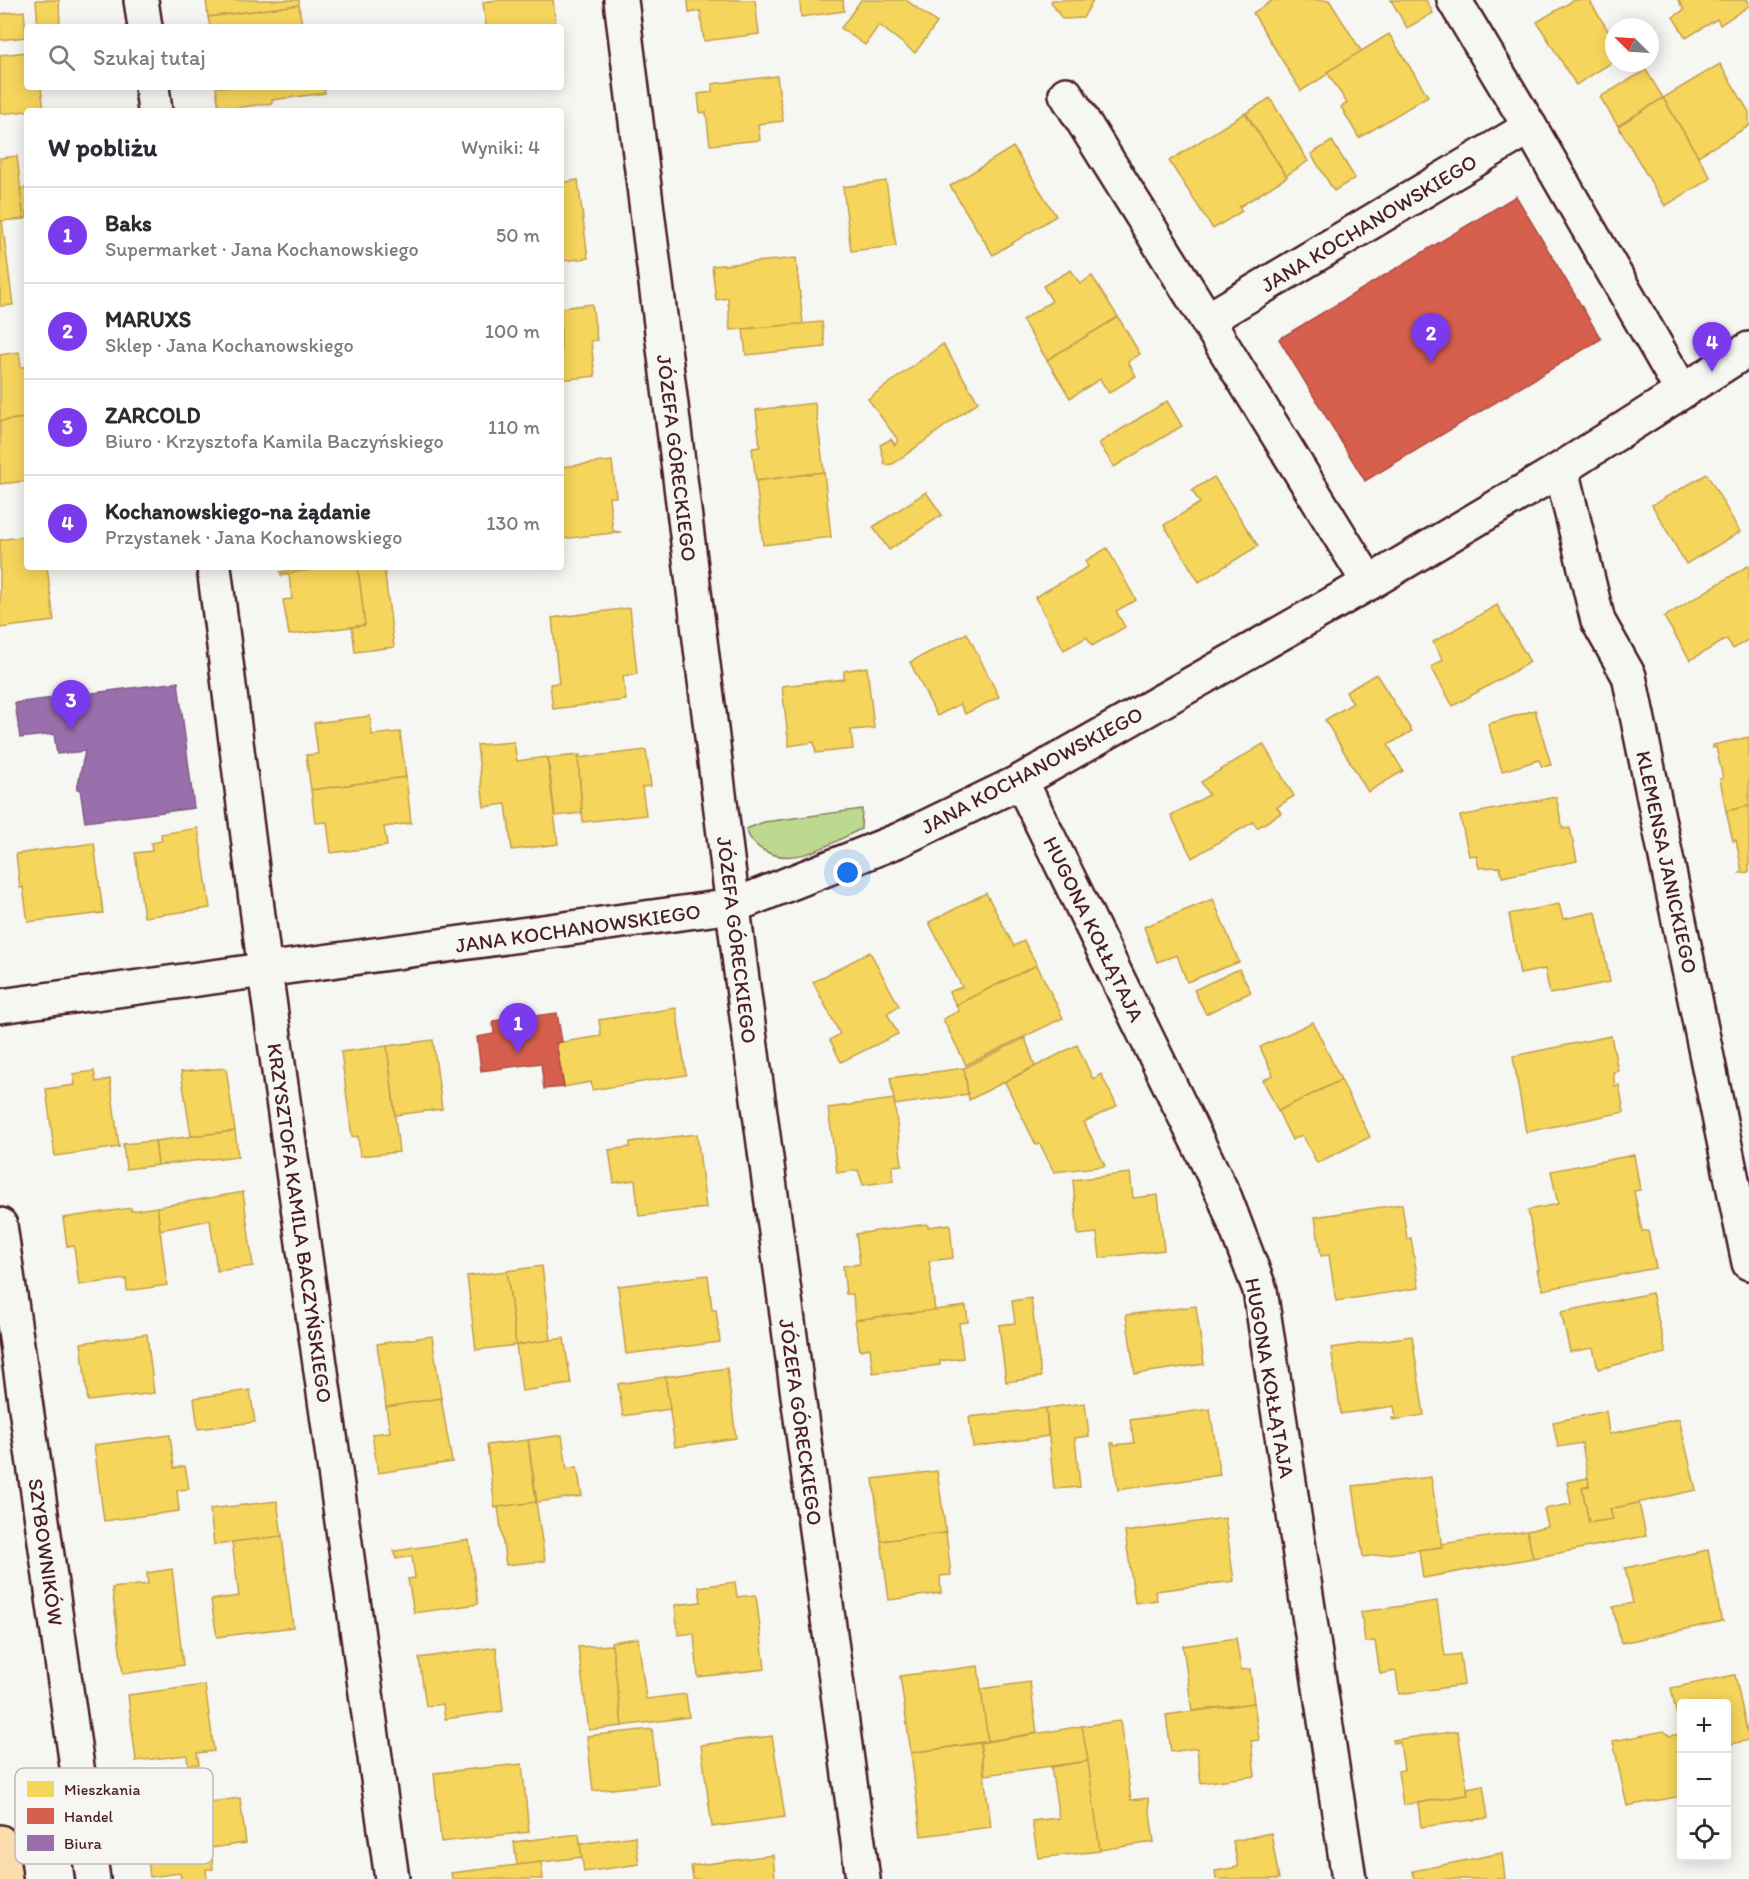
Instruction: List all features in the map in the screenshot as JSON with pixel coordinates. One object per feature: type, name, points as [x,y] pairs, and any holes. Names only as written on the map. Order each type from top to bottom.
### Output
[{"type":"main road","points":[[0,1842],[5,1879]]},
{"type":"street","points":[[141,0],[145,24]]},
{"type":"street","name":"JÓZEFA GÓRECKIEGO","points":[[621,0],[733,906],[863,1879]]},
{"type":"street","points":[[1454,0],[1682,391]]},
{"type":"street","points":[[152,90],[155,108]]},
{"type":"street","points":[[1066,94],[1369,583]]},
{"type":"street","name":"JANA KOCHANOWSKIEGO","points":[[1207,320],[1530,127]]},
{"type":"street","name":"JANA KOCHANOWSKIEGO","points":[[0,1006],[733,906],[899,840],[1021,781],[1369,583],[1561,469],[1749,349]]},
{"type":"street","name":"KLEMENSA JANICKIEGO","points":[[1561,469],[1598,621],[1629,676],[1749,1263]]},
{"type":"street","name":"KRZYSZTOFA KAMILA BACZYŃSKIEGO","points":[[214,570],[266,971],[392,1879]]},
{"type":"street","name":"HUGONA KOŁŁĄTAJA","points":[[1021,781],[1226,1198],[1260,1290],[1348,1879]]},
{"type":"street","name":"SZYBOWNIKÓW","points":[[0,1225],[77,1768]]},
{"type":"street","name":"SZYBOWNIKÓW","points":[[91,1864],[93,1879]]},
{"type":"green space","points":[[862,809],[861,829],[813,852],[800,855],[788,857],[763,850],[757,846],[746,829],[764,822]]},
{"type":"building: Mieszkania","points":[[36,0],[59,0],[60,24],[38,24]]},
{"type":"building: Mieszkania","points":[[206,0],[299,0],[299,5],[208,17]]},
{"type":"building: Mieszkania","points":[[553,0],[556,24],[486,24],[483,2]]},
{"type":"building: Mieszkania","points":[[688,0],[755,0],[759,34],[704,41],[700,11],[689,13]]},
{"type":"building: Mieszkania","points":[[800,0],[843,0],[844,11],[801,17]]},
{"type":"building: Mieszkania","points":[[861,0],[906,0],[937,23],[915,53],[879,25],[865,45],[841,28]]},
{"type":"building: Mieszkania","points":[[1052,0],[1093,0],[1083,18],[1062,19],[1051,2]]},
{"type":"building: Mieszkania","points":[[1273,0],[1329,0],[1362,52],[1327,72],[1328,74],[1301,91],[1253,13]]},
{"type":"building: Mieszkania","points":[[1391,0],[1426,0],[1433,13],[1407,28]]},
{"type":"building: Mieszkania","points":[[1574,0],[1589,0],[1605,26],[1605,67],[1576,85],[1537,22]]},
{"type":"building: Mieszkania","points":[[1678,0],[1748,0],[1749,6],[1720,25],[1717,19],[1686,38],[1673,17],[1684,10]]},
{"type":"building: Mieszkania","points":[[299,5],[302,24],[209,24],[208,17]]},
{"type":"building: Mieszkania","points":[[24,11],[24,37],[0,40],[0,14]]},
{"type":"building: Mieszkania","points":[[1389,34],[1428,96],[1359,138],[1341,107],[1347,103],[1327,72]]},
{"type":"building: Mieszkania","points":[[24,52],[24,90],[41,90],[44,108],[24,108],[24,111],[0,114],[0,55]]},
{"type":"building: Mieszkania","points":[[1720,64],[1749,112],[1749,126],[1698,156],[1663,98]]},
{"type":"building: Mieszkania","points":[[1643,72],[1647,72],[1663,98],[1618,126],[1600,97]]},
{"type":"building: Mieszkania","points":[[777,76],[783,121],[758,124],[760,140],[710,145],[706,112],[700,113],[698,94],[712,92],[712,84]]},
{"type":"building: Mieszkania","points":[[216,90],[324,90],[325,93],[272,100],[272,103],[219,108]]},
{"type":"building: Mieszkania","points":[[1270,98],[1308,161],[1286,176],[1246,113]]},
{"type":"building: Mieszkania","points":[[1663,98],[1711,178],[1665,206],[1618,126]]},
{"type":"building: Mieszkania","points":[[1245,113],[1287,177],[1239,207],[1242,211],[1213,229],[1169,161]]},
{"type":"building: Mieszkania","points":[[1332,141],[1355,178],[1334,191],[1311,154]]},
{"type":"building: Mieszkania","points":[[1013,147],[1056,216],[993,255],[950,186]]},
{"type":"building: Mieszkania","points":[[17,156],[24,219],[0,221],[0,158]]},
{"type":"building: Mieszkania","points":[[578,180],[588,258],[564,261],[564,182]]},
{"type":"building: Mieszkania","points":[[886,181],[896,246],[851,251],[843,187]]},
{"type":"building: Mieszkania","points":[[24,188],[24,219],[20,189]]},
{"type":"building: Mieszkania","points":[[0,221],[2,221],[13,305],[0,306]]},
{"type":"building: Mieszkania","points":[[796,258],[803,324],[730,330],[728,298],[716,300],[712,266]]},
{"type":"building: Mieszkania","points":[[1071,270],[1080,284],[1092,276],[1118,317],[1047,360],[1022,320],[1052,301],[1043,286]]},
{"type":"building: Mieszkania","points":[[592,304],[597,340],[591,341],[595,376],[564,380],[564,308]]},
{"type":"building: Mieszkania","points":[[1118,317],[1140,354],[1128,362],[1136,376],[1109,393],[1100,379],[1070,398],[1047,360]]},
{"type":"building: Mieszkania","points":[[822,322],[825,347],[746,355],[743,329]]},
{"type":"building: Mieszkania","points":[[943,344],[978,402],[893,464],[885,465],[880,445],[891,439],[895,445],[898,440],[868,399]]},
{"type":"building: Mieszkania","points":[[19,352],[21,367],[24,367],[24,418],[0,421],[0,355]]},
{"type":"building: Mieszkania","points":[[1167,401],[1182,426],[1114,467],[1099,443]]},
{"type":"building: Mieszkania","points":[[815,403],[824,472],[756,481],[752,448],[760,447],[756,410]]},
{"type":"building: Mieszkania","points":[[24,418],[24,481],[0,484],[0,421]]},
{"type":"building: Mieszkania","points":[[612,461],[616,497],[609,497],[613,531],[621,532],[564,539],[564,467]]},
{"type":"building: Mieszkania","points":[[824,472],[831,537],[763,545],[756,481]]},
{"type":"building: Mieszkania","points":[[1707,474],[1740,532],[1686,564],[1652,505]]},
{"type":"building: Mieszkania","points":[[1214,477],[1258,546],[1199,582],[1164,525],[1200,503],[1192,490]]},
{"type":"building: Mieszkania","points":[[926,492],[942,515],[889,550],[873,527]]},
{"type":"building: Mieszkania","points":[[24,536],[24,570],[47,570],[54,621],[0,628],[0,540]]},
{"type":"building: Mieszkania","points":[[1107,548],[1136,600],[1116,611],[1125,627],[1092,646],[1087,637],[1064,650],[1035,597],[1088,567],[1085,561]]},
{"type":"building: Mieszkania","points":[[1749,565],[1749,639],[1733,649],[1727,639],[1690,660],[1664,617]]},
{"type":"building: Mieszkania","points":[[290,570],[312,570],[281,574],[280,572]]},
{"type":"building: Mieszkania","points":[[312,570],[358,570],[365,625],[289,635],[283,600],[292,599],[289,575],[281,576],[281,574]]},
{"type":"building: Mieszkania","points":[[358,570],[384,570],[394,647],[355,652],[352,627],[365,625]]},
{"type":"building: Mieszkania","points":[[1497,605],[1530,662],[1453,706],[1431,667],[1443,660],[1433,642]]},
{"type":"building: Mieszkania","points":[[630,608],[637,674],[623,676],[626,700],[553,709],[550,684],[559,683],[552,618]]},
{"type":"building: Mieszkania","points":[[967,633],[999,697],[965,714],[960,704],[937,716],[910,662]]},
{"type":"building: Mieszkania","points":[[867,667],[874,728],[851,730],[853,749],[816,753],[814,742],[789,746],[782,686],[844,679],[844,671]]},
{"type":"building: Mieszkania","points":[[1376,674],[1412,731],[1388,745],[1403,771],[1368,792],[1325,720],[1353,703],[1346,692]]},
{"type":"building: Mieszkania","points":[[1535,710],[1551,765],[1542,767],[1539,760],[1502,771],[1488,724]]},
{"type":"building: Mieszkania","points":[[370,716],[372,735],[400,732],[406,777],[311,790],[306,755],[318,754],[314,723]]},
{"type":"building: Mieszkania","points":[[1749,737],[1749,806],[1726,811],[1720,779],[1723,778],[1716,747],[1713,748],[1713,745]]},
{"type":"building: Mieszkania","points":[[514,742],[517,761],[547,757],[558,844],[512,850],[506,804],[484,807],[477,745]]},
{"type":"building: Mieszkania","points":[[1263,744],[1294,796],[1277,807],[1281,813],[1257,828],[1253,822],[1192,858],[1171,815],[1209,795],[1201,782]]},
{"type":"building: Mieszkania","points":[[646,750],[651,786],[642,787],[646,815],[583,822],[578,758]]},
{"type":"building: Mieszkania","points":[[580,755],[578,758],[582,813],[555,816],[548,758]]},
{"type":"building: Mieszkania","points":[[406,777],[411,823],[384,827],[387,846],[331,853],[327,822],[315,823],[311,790]]},
{"type":"building: Mieszkania","points":[[1556,797],[1563,829],[1570,828],[1577,861],[1502,877],[1500,867],[1479,868],[1476,855],[1469,856],[1460,816]]},
{"type":"building: Mieszkania","points":[[1749,806],[1749,872],[1740,873],[1742,871],[1736,840],[1733,841],[1726,811]]},
{"type":"building: Mieszkania","points":[[198,828],[210,908],[144,917],[135,853],[152,851],[151,843],[162,841],[161,834]]},
{"type":"building: Mieszkania","points":[[94,843],[103,913],[28,922],[23,887],[20,888],[16,854]]},
{"type":"building: Mieszkania","points":[[986,893],[1014,946],[1024,941],[1037,965],[956,1005],[949,992],[962,987],[929,922]]},
{"type":"building: Mieszkania","points":[[1213,899],[1239,962],[1187,982],[1177,955],[1157,962],[1144,927]]},
{"type":"building: Mieszkania","points":[[1559,904],[1563,919],[1596,912],[1610,982],[1550,994],[1545,969],[1520,974],[1509,914]]},
{"type":"building: Mieszkania","points":[[870,952],[899,1006],[887,1013],[898,1034],[841,1062],[830,1040],[840,1034],[813,982]]},
{"type":"building: Mieszkania","points":[[1037,965],[1063,1018],[966,1065],[943,1019],[959,1011],[956,1005]]},
{"type":"building: Mieszkania","points":[[1239,969],[1251,992],[1206,1014],[1194,990]]},
{"type":"building: Mieszkania","points":[[676,1008],[686,1075],[592,1090],[591,1082],[564,1087],[556,1043],[601,1036],[599,1020]]},
{"type":"building: Mieszkania","points":[[1313,1022],[1341,1080],[1278,1111],[1263,1080],[1273,1075],[1260,1047]]},
{"type":"building: Mieszkania","points":[[1611,1036],[1618,1071],[1613,1072],[1615,1086],[1619,1085],[1624,1112],[1526,1132],[1513,1056]]},
{"type":"building: Mieszkania","points":[[1025,1038],[1035,1066],[969,1100],[964,1068]]},
{"type":"building: Mieszkania","points":[[433,1040],[442,1109],[395,1115],[387,1046]]},
{"type":"building: Mieszkania","points":[[1077,1045],[1093,1079],[1101,1074],[1117,1106],[1084,1122],[1105,1166],[1054,1172],[1040,1144],[1036,1145],[1005,1082]]},
{"type":"building: Mieszkania","points":[[387,1046],[399,1152],[360,1156],[358,1136],[352,1137],[341,1052]]},
{"type":"building: Mieszkania","points":[[226,1068],[235,1131],[191,1136],[181,1072]]},
{"type":"building: Mieszkania","points":[[964,1068],[968,1094],[895,1105],[890,1078]]},
{"type":"building: Mieszkania","points":[[94,1071],[96,1082],[110,1079],[119,1147],[55,1156],[46,1089],[75,1085],[73,1074]]},
{"type":"building: Mieszkania","points":[[1341,1080],[1370,1137],[1317,1163],[1302,1135],[1292,1140],[1278,1111]]},
{"type":"building: Mieszkania","points":[[894,1099],[902,1165],[892,1166],[893,1181],[863,1185],[858,1170],[837,1173],[828,1108]]},
{"type":"building: Mieszkania","points":[[235,1131],[238,1156],[158,1165],[155,1141]]},
{"type":"building: Mieszkania","points":[[697,1134],[706,1208],[639,1216],[635,1180],[614,1183],[609,1150],[630,1147],[630,1142]]},
{"type":"building: Mieszkania","points":[[155,1141],[158,1165],[126,1169],[123,1144]]},
{"type":"building: Mieszkania","points":[[1634,1155],[1640,1190],[1634,1191],[1642,1231],[1648,1231],[1656,1268],[1543,1290],[1537,1270],[1539,1270],[1528,1210],[1558,1204],[1551,1171]]},
{"type":"building: Mieszkania","points":[[1130,1173],[1133,1198],[1158,1195],[1164,1250],[1100,1258],[1097,1233],[1078,1235],[1073,1180]]},
{"type":"building: Mieszkania","points":[[243,1192],[253,1266],[217,1271],[210,1220],[160,1230],[157,1207]]},
{"type":"building: Mieszkania","points":[[1402,1204],[1407,1239],[1411,1238],[1419,1288],[1336,1301],[1329,1255],[1321,1256],[1315,1217]]},
{"type":"building: Mieszkania","points":[[157,1207],[167,1285],[127,1291],[126,1279],[79,1285],[74,1246],[67,1246],[63,1218],[131,1208],[131,1211]]},
{"type":"building: Mieszkania","points":[[927,1224],[928,1227],[950,1224],[953,1258],[929,1261],[935,1311],[855,1320],[853,1294],[846,1294],[843,1266],[860,1264],[856,1234]]},
{"type":"building: Mieszkania","points":[[542,1266],[551,1340],[516,1345],[507,1271]]},
{"type":"building: Mieszkania","points":[[507,1271],[516,1345],[476,1350],[467,1276]]},
{"type":"building: Mieszkania","points":[[708,1275],[712,1310],[716,1310],[720,1342],[626,1354],[618,1286]]},
{"type":"building: Mieszkania","points":[[1652,1293],[1666,1353],[1598,1369],[1593,1348],[1570,1352],[1561,1312]]},
{"type":"building: Mieszkania","points":[[1031,1298],[1041,1377],[1006,1382],[999,1325],[1015,1323],[1012,1301]]},
{"type":"building: Mieszkania","points":[[966,1306],[968,1322],[959,1323],[963,1358],[940,1361],[940,1365],[873,1373],[870,1348],[860,1350],[855,1320]]},
{"type":"building: Mieszkania","points":[[1196,1306],[1204,1364],[1135,1374],[1126,1315]]},
{"type":"building: Mieszkania","points":[[147,1334],[154,1393],[88,1401],[81,1343]]},
{"type":"building: Mieszkania","points":[[432,1336],[441,1398],[386,1407],[377,1344]]},
{"type":"building: Mieszkania","points":[[1412,1336],[1424,1415],[1393,1420],[1392,1418],[1396,1418],[1394,1406],[1341,1414],[1331,1348]]},
{"type":"building: Mieszkania","points":[[564,1338],[571,1384],[522,1391],[516,1345]]},
{"type":"building: Mieszkania","points":[[727,1368],[736,1438],[675,1447],[665,1377]]},
{"type":"building: Mieszkania","points":[[665,1377],[670,1409],[623,1416],[618,1384]]},
{"type":"building: Mieszkania","points":[[250,1390],[255,1422],[198,1429],[194,1398]]},
{"type":"building: Mieszkania","points":[[441,1398],[452,1462],[378,1473],[372,1434],[390,1432],[386,1407]]},
{"type":"building: Mieszkania","points":[[1085,1403],[1089,1436],[1075,1438],[1080,1487],[1054,1489],[1046,1408]]},
{"type":"building: Mieszkania","points":[[1046,1408],[1048,1436],[973,1447],[969,1417]]},
{"type":"building: Mieszkania","points":[[1210,1409],[1220,1475],[1118,1490],[1111,1443],[1114,1445],[1134,1443],[1130,1420]]},
{"type":"building: Mieszkania","points":[[1606,1411],[1609,1434],[1679,1419],[1696,1490],[1610,1509],[1613,1519],[1589,1523],[1582,1488],[1589,1486],[1582,1443],[1558,1447],[1553,1422]]},
{"type":"building: Mieszkania","points":[[170,1435],[174,1468],[185,1466],[189,1489],[177,1490],[179,1511],[104,1521],[94,1445]]},
{"type":"building: Mieszkania","points":[[562,1435],[567,1469],[577,1467],[582,1496],[537,1502],[528,1440]]},
{"type":"building: Mieszkania","points":[[528,1440],[536,1502],[495,1508],[487,1445]]},
{"type":"building: Mieszkania","points":[[937,1471],[946,1533],[881,1541],[873,1479]]},
{"type":"building: Mieszkania","points":[[1431,1477],[1442,1547],[1363,1557],[1353,1486]]},
{"type":"building: Mieszkania","points":[[1588,1478],[1589,1486],[1582,1488],[1589,1523],[1613,1519],[1610,1509],[1639,1503],[1646,1536],[1533,1558],[1527,1531],[1548,1526],[1544,1509],[1571,1504],[1567,1482]]},
{"type":"building: Mieszkania","points":[[277,1501],[282,1536],[214,1545],[210,1509]]},
{"type":"building: Mieszkania","points":[[536,1502],[545,1561],[506,1565],[498,1507]]},
{"type":"building: Mieszkania","points":[[1225,1518],[1234,1581],[1155,1591],[1157,1600],[1135,1603],[1125,1532]]},
{"type":"building: Mieszkania","points":[[1527,1531],[1533,1558],[1423,1578],[1419,1550],[1442,1547],[1441,1544]]},
{"type":"building: Mieszkania","points":[[946,1533],[951,1575],[940,1576],[941,1593],[889,1600],[881,1541]]},
{"type":"building: Mieszkania","points":[[282,1536],[293,1627],[217,1637],[211,1600],[239,1596],[232,1542]]},
{"type":"building: Mieszkania","points":[[469,1540],[478,1604],[414,1613],[408,1579],[415,1578],[412,1556],[396,1559],[394,1551]]},
{"type":"building: Mieszkania","points":[[1708,1550],[1723,1621],[1621,1643],[1613,1607],[1633,1603],[1625,1568]]},
{"type":"building: Mieszkania","points":[[172,1569],[183,1665],[123,1674],[112,1588],[148,1584],[147,1573]]},
{"type":"building: Mieszkania","points":[[735,1582],[737,1597],[756,1595],[765,1669],[698,1677],[694,1633],[678,1635],[675,1605],[701,1602],[699,1587]]},
{"type":"building: Mieszkania","points":[[1437,1601],[1445,1656],[1460,1654],[1464,1685],[1399,1694],[1396,1671],[1380,1674],[1375,1641],[1365,1642],[1361,1612]]},
{"type":"building: Mieszkania","points":[[638,1638],[646,1699],[686,1694],[689,1717],[622,1726],[611,1642]]},
{"type":"building: Mieszkania","points":[[1236,1638],[1241,1670],[1250,1669],[1254,1703],[1192,1711],[1183,1646]]},
{"type":"building: Mieszkania","points":[[612,1645],[622,1726],[589,1730],[578,1647]]},
{"type":"building: Mieszkania","points":[[496,1647],[503,1711],[445,1719],[443,1704],[426,1706],[419,1658]]},
{"type":"building: Mieszkania","points":[[978,1666],[988,1741],[911,1753],[900,1676]]},
{"type":"building: Mieszkania","points":[[1735,1675],[1749,1740],[1731,1744],[1731,1699],[1677,1699],[1677,1717],[1671,1688]]},
{"type":"building: Mieszkania","points":[[1030,1682],[1037,1733],[988,1741],[981,1689]]},
{"type":"building: Mieszkania","points":[[205,1685],[214,1751],[197,1753],[199,1764],[188,1765],[187,1755],[136,1761],[128,1695]]},
{"type":"building: Mieszkania","points":[[1254,1703],[1259,1740],[1251,1741],[1255,1776],[1201,1783],[1197,1748],[1171,1752],[1166,1715]]},
{"type":"building: Mieszkania","points":[[1120,1721],[1131,1800],[1148,1798],[1154,1842],[1100,1850],[1082,1726]]},
{"type":"building: Mieszkania","points":[[1082,1726],[1088,1761],[985,1775],[980,1743]]},
{"type":"building: Mieszkania","points":[[652,1729],[658,1784],[593,1791],[587,1736]]},
{"type":"building: Mieszkania","points":[[1458,1731],[1468,1795],[1403,1805],[1398,1771],[1404,1770],[1400,1742],[1393,1743],[1393,1740]]},
{"type":"building: Mieszkania","points":[[1664,1731],[1670,1736],[1677,1735],[1677,1797],[1627,1806],[1613,1741]]},
{"type":"building: Mieszkania","points":[[772,1736],[785,1817],[712,1827],[701,1745]]},
{"type":"building: Mieszkania","points":[[980,1743],[991,1827],[921,1836],[911,1753]]},
{"type":"building: Mieszkania","points":[[1088,1761],[1100,1851],[1038,1858],[1032,1821],[1059,1818],[1051,1767]]},
{"type":"building: Mieszkania","points":[[522,1764],[529,1832],[441,1842],[434,1773]]},
{"type":"building: Mieszkania","points":[[1483,1785],[1488,1818],[1421,1827],[1418,1803],[1468,1795],[1467,1788]]},
{"type":"building: Mieszkania","points":[[240,1798],[246,1843],[213,1848],[213,1802]]},
{"type":"building: Mieszkania","points":[[1271,1833],[1279,1879],[1216,1879],[1215,1871],[1238,1867],[1233,1841]]},
{"type":"building: Mieszkania","points":[[579,1834],[582,1857],[517,1865],[514,1842]]},
{"type":"building: Mieszkania","points":[[635,1836],[639,1864],[584,1872],[580,1844]]},
{"type":"building: Mieszkania","points":[[1502,1853],[1505,1879],[1414,1879],[1413,1871]]},
{"type":"building: Mieszkania","points":[[773,1855],[775,1879],[693,1879],[691,1866]]},
{"type":"building: Mieszkania","points":[[541,1862],[543,1879],[452,1879],[451,1873]]},
{"type":"building: Mieszkania","points":[[148,1864],[213,1864],[213,1869],[206,1869],[207,1879],[181,1879],[180,1873],[150,1877]]},
{"type":"building: Handel","points":[[1516,196],[1601,339],[1365,481],[1279,339]]},
{"type":"building: Handel","points":[[557,1013],[562,1042],[556,1043],[564,1087],[544,1089],[541,1063],[481,1071],[477,1037],[494,1034],[493,1021]]},
{"type":"building: Biura","points":[[178,682],[194,808],[85,822],[80,789],[77,789],[85,751],[57,754],[54,734],[20,738],[15,703]]},
{"type":"place","name":"MARUXS","points":[[1431,363]]},
{"type":"place","name":"Kochanowskiego-na żądanie","points":[[1712,372]]},
{"type":"place","name":"ZARCOLD","points":[[71,730]]},
{"type":"place","name":"Baks","points":[[518,1053]]}]
